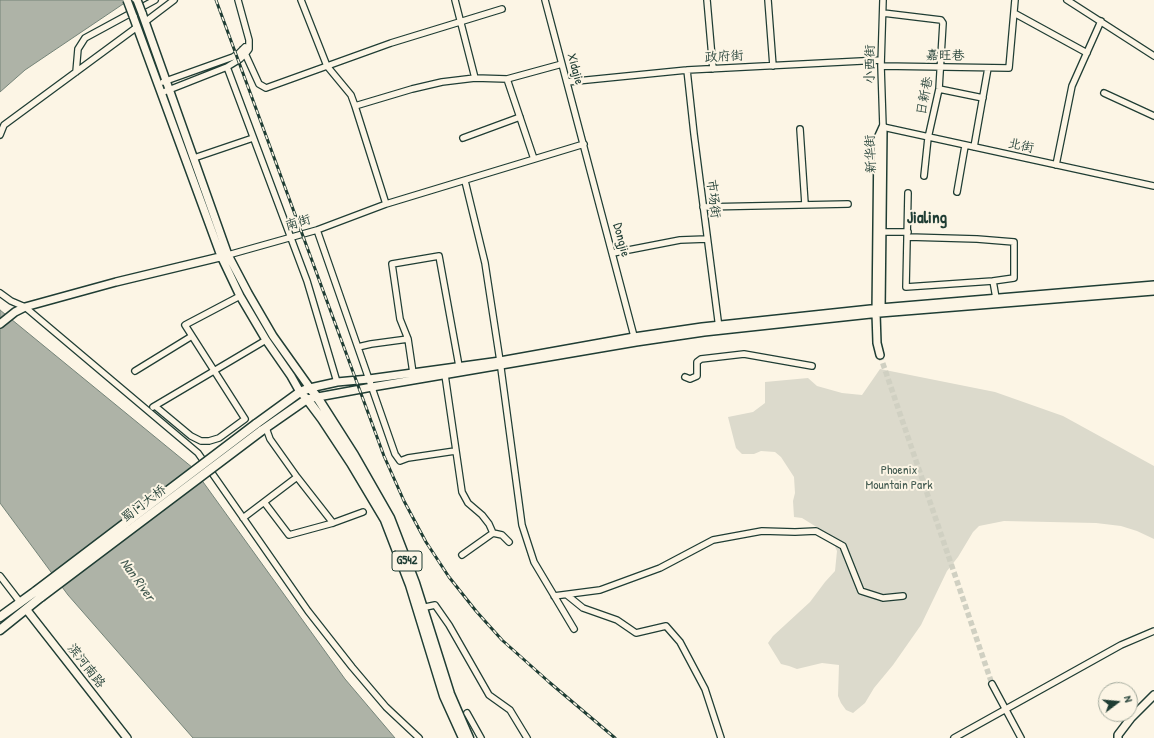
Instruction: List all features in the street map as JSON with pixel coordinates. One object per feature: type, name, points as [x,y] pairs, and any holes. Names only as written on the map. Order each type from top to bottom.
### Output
[{"type":"highway","points":[[261,428],[300,392],[310,388]]},
{"type":"highway","name":"G542","points":[[310,388],[354,455],[390,518],[416,583],[420,608],[444,696],[463,738]]},
{"type":"highway","points":[[261,428],[307,399]]},
{"type":"highway","name":"G542","points":[[307,399],[351,463],[385,520],[420,608],[450,694],[469,738]]},
{"type":"highway","name":"蜀门大桥","points":[[38,594],[261,428]]},
{"type":"highway","points":[[0,617],[20,602],[38,594]]},
{"type":"highway","points":[[0,630],[26,609],[38,594]]},
{"type":"main road","points":[[128,0],[161,93],[240,296],[266,340],[291,376],[300,392],[307,399],[635,339],[719,328],[996,298],[1154,285]]},
{"type":"main road","points":[[137,0],[194,158],[225,256],[273,336],[310,388],[337,382],[369,379],[413,372],[459,366],[501,363]]},
{"type":"main road","name":"新华街","points":[[878,311],[883,232],[883,127]]},
{"type":"main road","name":"新华街","points":[[878,311],[878,138],[883,127]]},
{"type":"main road","name":"南街","points":[[0,324],[15,312],[25,307],[116,282],[225,256]]},
{"type":"main road","points":[[878,311],[1154,290]]},
{"type":"main road","name":"滨河南路","points":[[26,609],[124,737]]},
{"type":"main road","points":[[1118,738],[1118,735],[1131,718],[1154,695]]},
{"type":"street","points":[[76,72],[78,49],[85,38],[155,0]]},
{"type":"street","points":[[145,22],[174,0]]},
{"type":"street","points":[[158,84],[233,57],[249,49],[250,40],[238,0]]},
{"type":"street","points":[[301,0],[327,66],[351,95],[386,204]]},
{"type":"street","points":[[454,0],[475,78]]},
{"type":"street","name":"Xidajie","points":[[545,0],[584,144]]},
{"type":"street","points":[[706,0],[713,69]]},
{"type":"street","points":[[768,0],[774,66]]},
{"type":"street","name":"小西街","points":[[883,0],[881,63],[883,127]]},
{"type":"street","points":[[1015,0],[1014,13],[1087,53]]},
{"type":"street","points":[[1067,0],[1154,56]]},
{"type":"street","points":[[245,51],[259,84],[266,88],[391,43],[502,9]]},
{"type":"street","name":"日新巷","points":[[883,13],[941,20],[943,23],[942,67],[939,89],[928,138],[924,176]]},
{"type":"street","name":"嘉旺巷","points":[[881,63],[942,67],[1009,68],[1014,13]]},
{"type":"street","points":[[1056,165],[1072,86],[1101,22]]},
{"type":"street","points":[[0,136],[4,125],[137,27]]},
{"type":"street","points":[[161,93],[227,67],[240,59],[245,51]]},
{"type":"street","name":"政府街","points":[[567,82],[687,70],[881,63]]},
{"type":"street","points":[[355,106],[434,83],[475,78],[508,78],[562,64]]},
{"type":"street","points":[[227,67],[307,281],[337,382]]},
{"type":"street","points":[[974,148],[988,68]]},
{"type":"street","name":"市场街","points":[[687,70],[719,328]]},
{"type":"street","points":[[508,78],[534,159]]},
{"type":"street","points":[[939,89],[983,98]]},
{"type":"street","points":[[1104,93],[1154,116]]},
{"type":"street","points":[[463,138],[520,117]]},
{"type":"street","name":"北街","points":[[883,127],[1154,186]]},
{"type":"street","points":[[800,129],[805,204]]},
{"type":"street","points":[[194,158],[253,138]]},
{"type":"street","name":"南街","points":[[225,256],[317,230],[386,204],[584,144]]},
{"type":"street","name":"Dongjie","points":[[584,144],[635,339]]},
{"type":"street","points":[[957,192],[966,146]]},
{"type":"street","points":[[465,181],[485,263],[501,363],[522,525],[534,562],[574,629]]},
{"type":"street","points":[[883,232],[908,235],[1014,242],[1014,278],[906,288],[908,235],[908,193]]},
{"type":"street","points":[[703,207],[848,204]]},
{"type":"street","points":[[317,230],[395,454],[400,461],[408,458],[455,452]]},
{"type":"street","points":[[613,253],[680,240],[707,239]]},
{"type":"street","points":[[413,372],[408,338],[400,319],[392,264],[439,256],[459,366]]},
{"type":"street","points":[[993,281],[996,298]]},
{"type":"street","points":[[0,293],[11,301],[25,307],[198,453],[308,611],[386,707],[419,738]]},
{"type":"street","points":[[155,406],[194,438],[201,441],[219,438],[245,419],[185,325],[240,296]]},
{"type":"street","points":[[135,370],[192,336]]},
{"type":"street","points":[[358,347],[408,338]]},
{"type":"street","points":[[147,411],[266,340]]},
{"type":"street","points":[[685,377],[690,379],[697,376],[697,362],[701,359],[744,354],[812,366]]},
{"type":"street","points":[[444,375],[463,496],[468,503],[482,515],[489,524],[493,533]]},
{"type":"street","points":[[261,428],[333,523]]},
{"type":"street","points":[[243,518],[297,477]]},
{"type":"street","points":[[264,502],[289,534],[333,523],[363,512]]},
{"type":"street","points":[[554,596],[600,590],[660,568],[713,540],[762,531],[816,531],[843,546],[862,591],[883,598],[903,596]]},
{"type":"street","points":[[462,555],[493,533],[502,535],[509,542]]},
{"type":"street","points":[[0,576],[20,602]]},
{"type":"street","points":[[567,595],[583,608],[617,620],[636,632],[666,626],[680,642],[705,689],[721,738]]},
{"type":"street","points":[[420,608],[435,605],[449,625],[489,694],[510,710],[527,738]]},
{"type":"street","points":[[954,738],[1121,645],[1154,631]]},
{"type":"street","points":[[992,684],[1020,738]]},
{"type":"street","points":[[467,713],[481,738]]},
{"type":"green space","name":"Phoenix Mountain Park","points":[[880,369],[995,392],[1063,416],[1154,466],[1154,539],[1137,531],[1121,526],[1096,523],[1004,521],[979,526],[973,532],[958,557],[947,571],[921,625],[893,665],[874,688],[865,703],[853,713],[846,710],[838,696],[839,665],[822,663],[797,669],[781,664],[768,643],[773,636],[810,602],[835,571],[837,551],[834,544],[823,531],[802,518],[794,517],[794,477],[781,457],[775,452],[761,451],[754,454],[742,454],[736,448],[728,417],[753,412],[765,403],[765,382],[808,378],[817,386],[842,393],[862,395]]},
{"type":"water","points":[[0,0],[129,0],[25,70],[0,92]]},
{"type":"water","name":"Nan River","points":[[0,310],[193,468],[345,679],[395,738],[193,738],[68,595],[0,503]]},
{"type":"tunnel","points":[[880,355],[992,684]]},
{"type":"railway","points":[[216,0],[384,456],[404,501],[426,542],[449,577],[476,611],[502,640],[615,738]]},
{"type":"district","name":"Jialing","points":[[927,218]]}]
